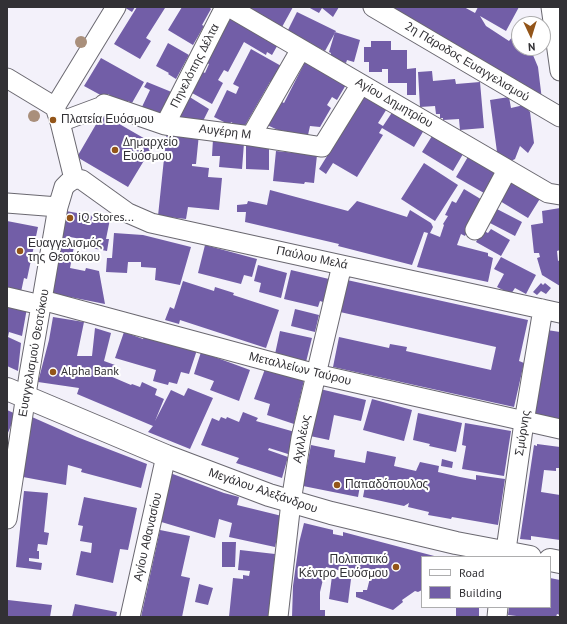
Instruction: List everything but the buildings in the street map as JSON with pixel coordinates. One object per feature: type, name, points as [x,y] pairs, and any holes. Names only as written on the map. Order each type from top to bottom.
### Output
[{"type":"main road","name":"Μεγάλου Αλεξάνδρου","points":[[16,393],[166,456],[237,484],[291,502],[505,555],[518,556]]},
{"type":"street","points":[[69,183],[58,115],[116,7]]},
{"type":"street","name":"Πηνελόπης Δέλτα","points":[[165,125],[225,7]]},
{"type":"street","name":"Αγίου Δημητρίου","points":[[229,7],[507,170],[548,193],[560,195]]},
{"type":"street","name":"2η Πάροδος Ευαγγελισμού","points":[[373,7],[560,117]]},
{"type":"street","points":[[551,7],[560,71]]},
{"type":"street","points":[[251,136],[301,49]]},
{"type":"street","points":[[7,78],[58,115]]},
{"type":"street","name":"Αυγέρη Μ","points":[[58,115],[103,106],[104,104],[165,125],[322,147],[361,84]]},
{"type":"street","points":[[475,230],[507,170]]},
{"type":"street","name":"Παύλου Μελά","points":[[69,183],[82,180],[128,212],[152,223],[552,311]]},
{"type":"street","name":"Ευαγγελισμού Θεοτόκου","points":[[7,519],[16,393],[42,303],[58,207],[69,183]]},
{"type":"street","points":[[7,203],[58,207]]},
{"type":"street","name":"Αχιλλέως","points":[[278,617],[291,502],[301,438],[342,265]]},
{"type":"street","name":"Μεταλλείων Ταύρου","points":[[7,297],[42,303],[316,374],[560,429]]},
{"type":"street","name":"Σμύρνης","points":[[505,555],[524,422],[552,311]]},
{"type":"street","name":"Αγίου Αθανασίου","points":[[130,617],[166,456]]},
{"type":"place","name":"Πλατεία Ευόσμου","points":[[53,120]]},
{"type":"place","name":"Δημαρχείο Ευόσμου","points":[[115,150]]},
{"type":"place","name":"iQ Stores...","points":[[70,218]]},
{"type":"place","name":"Ευαγγελισμός της Θεοτόκου","points":[[20,251]]},
{"type":"place","name":"Alpha Bank","points":[[53,372]]},
{"type":"place","name":"Παπαδόπουλος","points":[[337,485]]},
{"type":"place","name":"Πολιτιστικό Κέντρο Ευόσμου","points":[[396,567]]}]
